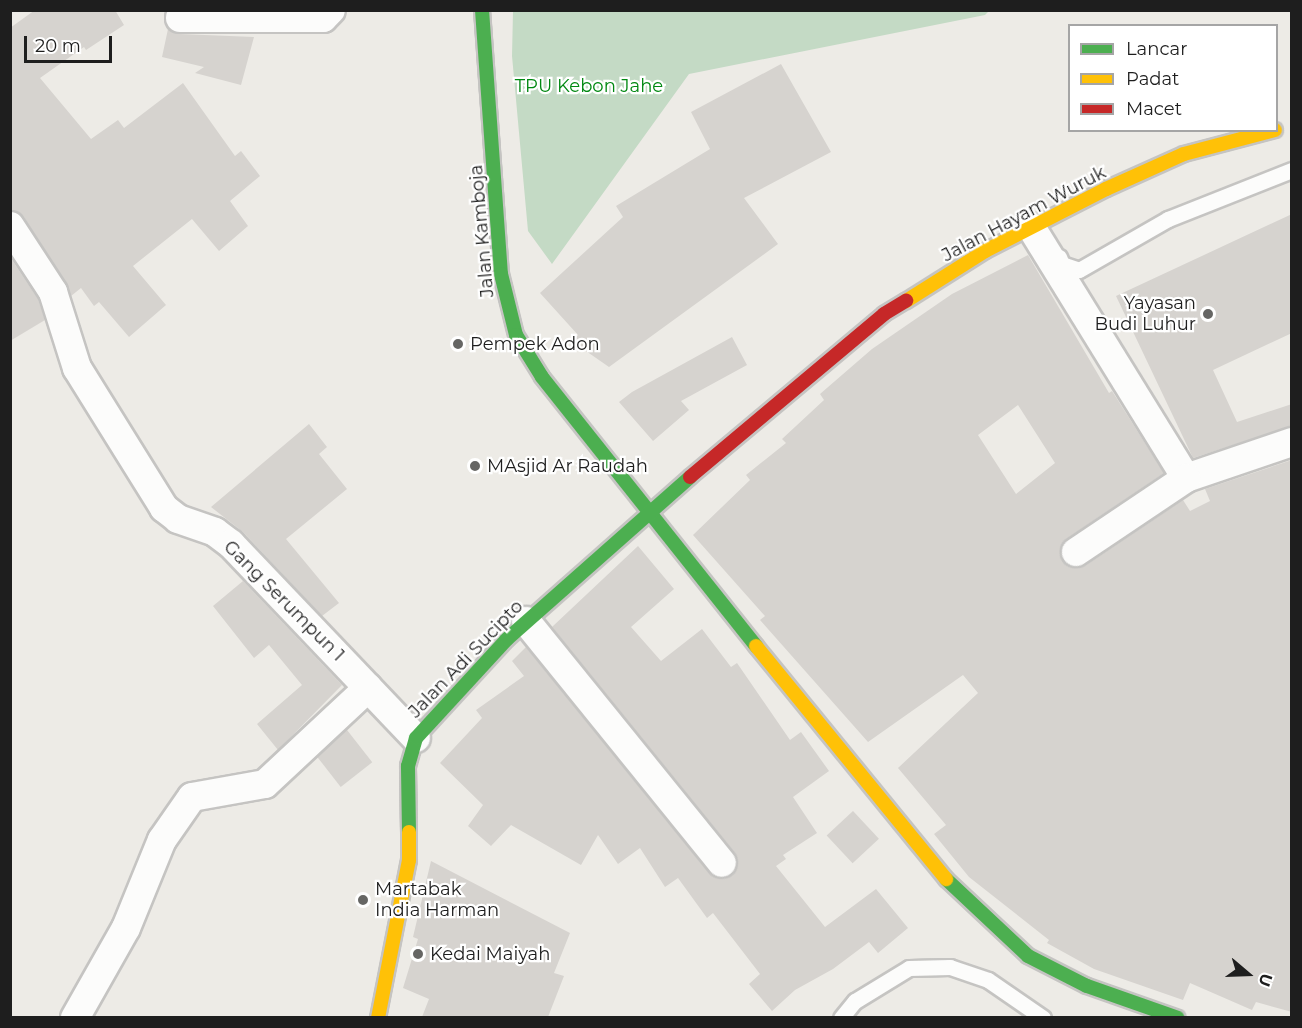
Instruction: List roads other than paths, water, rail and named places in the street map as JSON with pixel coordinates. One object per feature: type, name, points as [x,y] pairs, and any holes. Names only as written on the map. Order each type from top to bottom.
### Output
[{"type":"street","points":[[180,18],[323,18],[331,10]]},
{"type":"street","name":"Jalan Kamboja","points":[[482,10],[501,274],[516,334],[542,377],[647,513],[955,890],[1004,938],[1028,956],[1087,986],[1178,1017]]},
{"type":"street","name":"Jalan Hayam Wuruk","points":[[647,513],[884,314],[985,251],[1184,154],[1268,132]]},
{"type":"street","points":[[1038,224],[1186,478]]},
{"type":"street","name":"Gang Serumpun 1","points":[[10,226],[53,292],[77,368],[164,508],[178,519],[215,532],[231,544],[416,738]]},
{"type":"street","points":[[1076,552],[1186,478],[1292,442]]},
{"type":"street","name":"Jalan Adi Sucipto","points":[[378,1017],[409,860],[408,766],[416,738],[526,621],[647,513]]},
{"type":"street","points":[[526,621],[722,863]]},
{"type":"street","points":[[75,1017],[126,928],[162,840],[192,797],[265,784],[368,688]]},
{"type":"lane","points":[[1038,224],[1062,264],[1079,270],[1168,219],[1292,170]]},
{"type":"lane","points":[[841,1017],[855,1000],[909,968],[950,967],[988,980],[1043,1017]]},
{"type":"place","name":"Yayasan Budi Luhur","points":[[1208,314]]},
{"type":"place","name":"Pempek Adon","points":[[458,344]]},
{"type":"place","name":"MAsjid Ar Raudah","points":[[475,466]]},
{"type":"place","name":"Martabak India Harman","points":[[363,900]]},
{"type":"place","name":"Kedai Maiyah","points":[[418,954]]},
{"type":"park label","name":"TPU Kebon Jahe","points":[[589,86]]}]
